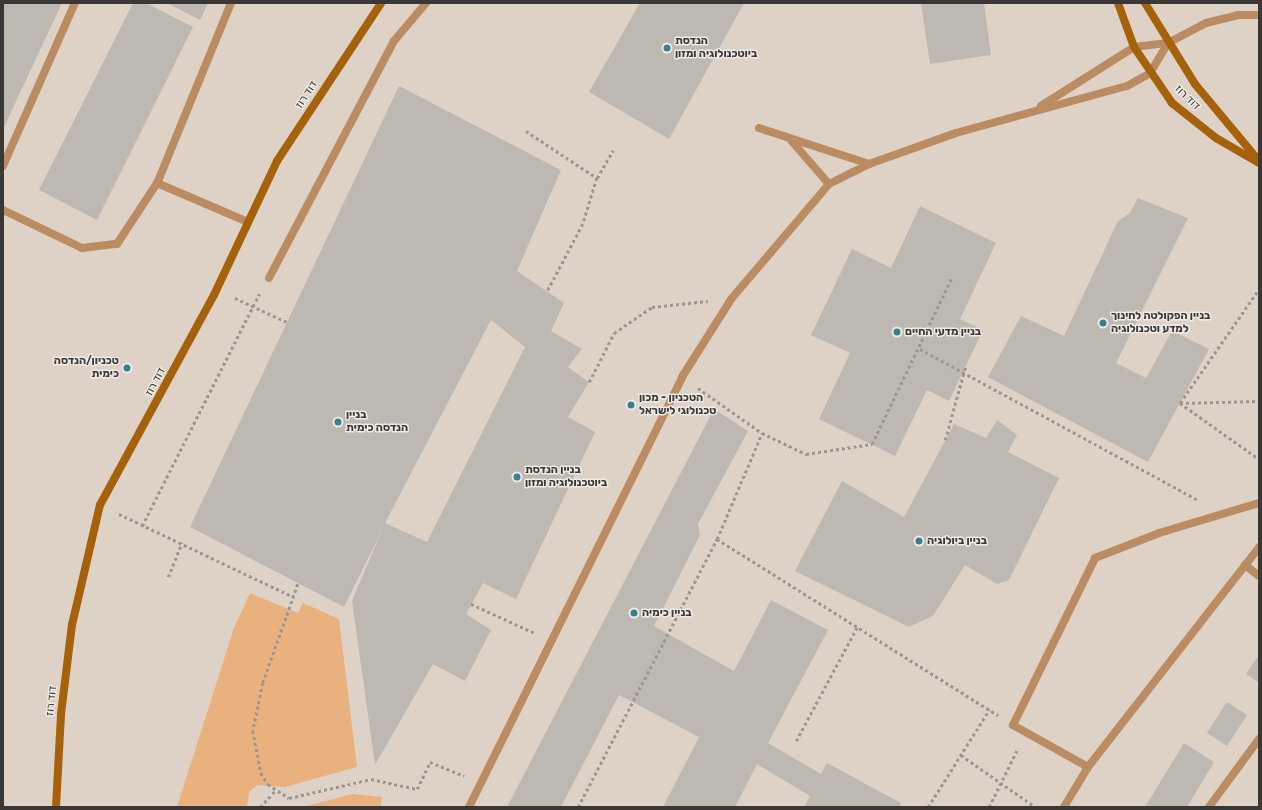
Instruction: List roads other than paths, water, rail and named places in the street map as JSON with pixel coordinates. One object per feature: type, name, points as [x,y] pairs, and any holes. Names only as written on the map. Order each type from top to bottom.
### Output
[{"type":"street","points":[[3,166],[75,3]]},
{"type":"street","points":[[3,210],[82,248],[117,244],[157,183],[231,3]]},
{"type":"street","name":"דוד רוז","points":[[56,807],[61,714],[72,625],[100,505],[161,397],[277,161],[381,3]]},
{"type":"street","points":[[269,278],[394,41],[426,3]]},
{"type":"street","name":"דוד רוז","points":[[1118,3],[1134,47],[1150,73],[1172,103],[1216,138],[1259,162]]},
{"type":"street","name":"דוד רוז","points":[[1145,3],[1168,43],[1195,84],[1259,162]]},
{"type":"street","points":[[1032,111],[1134,47],[1168,43],[1206,23],[1238,15],[1259,15]]},
{"type":"street","points":[[469,807],[550,640],[682,377],[732,298],[829,184],[869,164],[956,133],[1127,86],[1150,73],[1168,43]]},
{"type":"street","points":[[759,128],[869,164]]},
{"type":"street","points":[[788,138],[829,184]]},
{"type":"street","points":[[157,183],[248,222]]},
{"type":"street","points":[[1088,767],[1013,725],[1095,558],[1223,513],[1259,503]]},
{"type":"street","points":[[1064,807],[1088,767],[1259,548]]},
{"type":"street","points":[[1245,565],[1259,576]]},
{"type":"street","points":[[1212,806],[1259,739]]},
{"type":"place","name":"הנדסת ביוטכנולוגיה ומזון","points":[[667,48]]},
{"type":"place","name":"בניין הפקולטה לחינוך למדע וטכנולוגיה","points":[[1103,323]]},
{"type":"place","name":"בניין מדעי החיים","points":[[897,332]]},
{"type":"place","name":"טכניון/הנדסה כימית","points":[[127,368]]},
{"type":"place","name":"הטכניון - מכון טכנולוגי לישראל","points":[[631,405]]},
{"type":"place","name":"בניין הנדסה כימית","points":[[338,422]]},
{"type":"place","name":"בניין הנדסת ביוטכנולוגיה ומזון","points":[[517,477]]},
{"type":"place","name":"בניין ביולוגיה","points":[[919,541]]},
{"type":"place","name":"בניין כימיה","points":[[634,613]]}]
